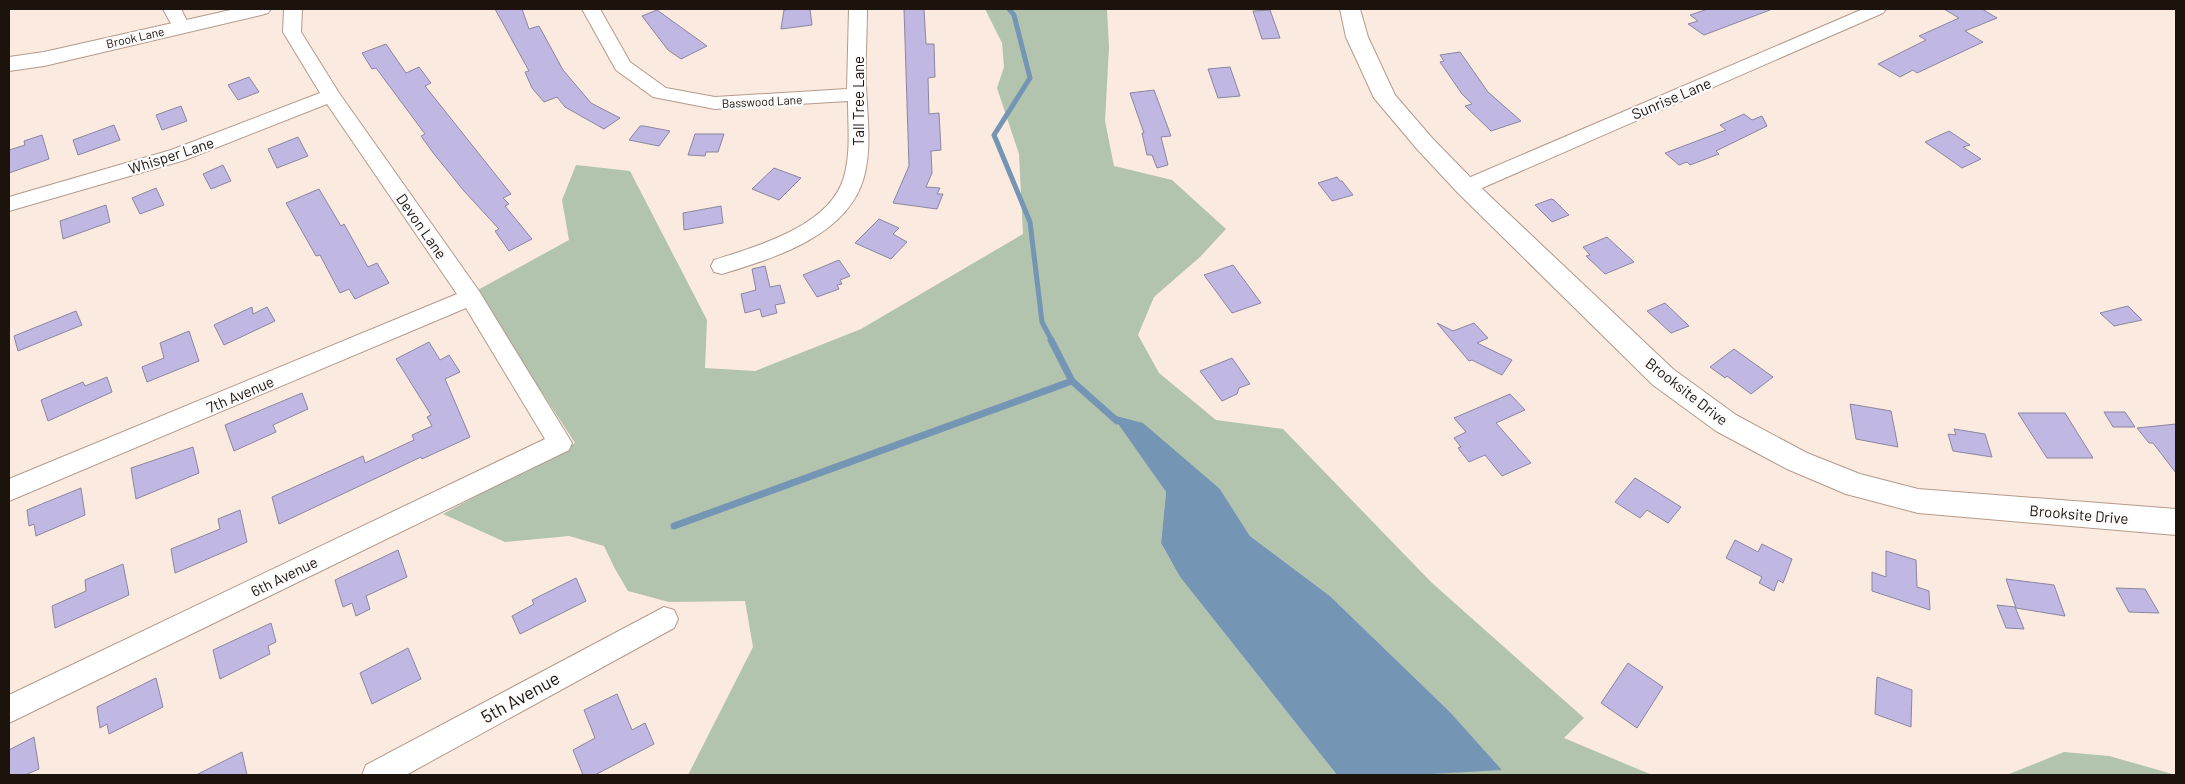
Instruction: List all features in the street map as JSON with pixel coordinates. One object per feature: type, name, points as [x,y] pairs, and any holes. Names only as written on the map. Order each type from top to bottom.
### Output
[{"type":"street","name":"Brook Lane","points":[[9,64],[44,59],[177,18],[261,9]]},
{"type":"street","name":"Devon Lane","points":[[293,9],[292,32],[331,96],[471,297],[560,443]]},
{"type":"street","name":"Basswood Lane","points":[[591,9],[623,66],[660,93],[715,103],[857,94]]},
{"type":"street","name":"Tall Tree Lane","points":[[722,266],[764,253],[808,232],[842,202],[855,175],[860,137],[857,94],[858,9]]},
{"type":"street","name":"Brooksite Drive","points":[[1350,9],[1357,37],[1385,98],[1466,188],[1663,376],[1726,423],[1797,462],[1856,485],[1918,501],[2176,522]]},
{"type":"street","name":"Sunrise Lane","points":[[1466,188],[1877,9]]},
{"type":"street","name":"Whisper Lane","points":[[9,204],[178,155],[331,96]]},
{"type":"street","name":"7th Avenue","points":[[9,490],[471,297]]},
{"type":"street","name":"6th Avenue","points":[[9,709],[560,443]]},
{"type":"street","name":"5th Avenue","points":[[377,775],[664,619]]},
{"type":"green space","points":[[985,9],[1107,9],[1109,47],[1105,121],[1114,166],[1172,180],[1226,229],[1200,257],[1154,297],[1138,335],[1159,373],[1216,420],[1283,429],[1431,582],[1584,718],[1564,738],[1652,775],[1415,775],[1501,769],[1450,712],[1330,596],[1250,536],[1220,489],[1113,415],[1166,492],[1161,543],[1180,577],[1337,775],[688,775],[753,647],[745,601],[669,602],[628,591],[604,546],[569,536],[505,542],[443,514],[575,443],[476,291],[569,240],[562,200],[576,165],[630,171],[707,320],[705,368],[755,371],[861,329],[1023,234],[1019,154],[997,88],[1004,67],[1002,43]]},
{"type":"green space","points":[[2064,752],[2109,756],[2176,775],[2007,775]]},
{"type":"water","points":[[1112,415],[1143,423],[1220,489],[1250,536],[1330,596],[1450,712],[1502,770],[1415,775],[1337,775],[1180,577],[1161,543],[1166,492]]},
{"type":"building","points":[[495,9],[522,9],[529,29],[539,26],[563,70],[591,103],[620,118],[604,129],[565,107],[557,97],[544,102],[532,88],[525,72],[529,71]]},
{"type":"building","points":[[810,9],[812,25],[781,29],[784,10]]},
{"type":"building","points":[[904,9],[924,9],[926,44],[934,44],[935,77],[928,78],[929,114],[939,113],[941,150],[931,151],[932,173],[926,187],[940,188],[937,194],[943,194],[937,209],[893,203],[909,166]]},
{"type":"building","points":[[1708,9],[1770,10],[1704,35],[1688,24],[1698,21],[1690,15]]},
{"type":"building","points":[[1944,9],[1982,9],[1997,18],[1965,31],[1983,42],[1917,73],[1913,70],[1900,77],[1878,64],[1926,40],[1919,36],[1959,18]]},
{"type":"building","points":[[657,10],[707,46],[681,59],[668,50],[642,16]]},
{"type":"building","points":[[1270,10],[1280,38],[1262,39],[1253,11]]},
{"type":"building","points":[[386,44],[406,73],[419,67],[431,83],[425,86],[511,194],[503,198],[509,204],[505,206],[532,239],[509,251],[495,231],[499,229],[464,191],[434,154],[421,136],[425,134],[376,68],[372,69],[362,53]]},
{"type":"building","points":[[1460,52],[1488,92],[1521,121],[1491,131],[1465,106],[1472,104],[1462,94],[1440,62],[1444,61],[1440,55]]},
{"type":"building","points":[[1230,67],[1240,96],[1218,98],[1208,69]]},
{"type":"building","points":[[249,77],[259,92],[238,100],[228,85]]},
{"type":"building","points":[[1154,90],[1171,136],[1161,137],[1168,165],[1157,168],[1152,155],[1147,155],[1142,133],[1144,133],[1130,93]]},
{"type":"building","points":[[181,106],[187,121],[162,130],[156,115]]},
{"type":"building","points":[[1744,114],[1752,120],[1762,116],[1767,126],[1716,151],[1719,154],[1690,165],[1687,162],[1679,165],[1665,153],[1726,130],[1720,125]]},
{"type":"building","points":[[114,125],[120,140],[78,155],[73,140]]},
{"type":"building","points":[[640,126],[670,131],[659,146],[629,140]]},
{"type":"building","points":[[1949,131],[1970,145],[1963,147],[1981,159],[1962,168],[1925,142]]},
{"type":"building","points":[[695,134],[724,134],[718,152],[706,152],[705,156],[688,155]]},
{"type":"building","points":[[42,135],[49,159],[9,173],[9,150],[25,145],[24,141]]},
{"type":"building","points":[[298,137],[308,156],[277,168],[268,149]]},
{"type":"building","points":[[223,165],[231,181],[211,189],[203,174]]},
{"type":"building","points":[[774,168],[801,178],[779,200],[752,189]]},
{"type":"building","points":[[1337,177],[1353,195],[1332,201],[1318,183]]},
{"type":"building","points":[[156,188],[164,205],[140,214],[132,198]]},
{"type":"building","points":[[319,189],[341,226],[344,224],[368,267],[377,263],[389,283],[355,299],[349,289],[340,293],[320,255],[316,256],[286,203]]},
{"type":"building","points":[[1551,199],[1569,215],[1552,222],[1535,205]]},
{"type":"building","points":[[106,205],[110,222],[63,239],[60,221]]},
{"type":"building","points":[[721,206],[723,223],[684,230],[683,213]]},
{"type":"building","points":[[879,219],[899,228],[893,234],[907,242],[891,259],[855,243]]},
{"type":"building","points":[[1607,237],[1634,262],[1605,274],[1586,256],[1590,255],[1583,247]]},
{"type":"building","points":[[839,260],[850,276],[840,280],[842,284],[837,285],[839,289],[817,297],[803,275]]},
{"type":"building","points":[[1233,265],[1261,303],[1232,313],[1204,275]]},
{"type":"building","points":[[765,266],[770,287],[780,285],[785,303],[775,305],[777,313],[762,317],[760,309],[745,313],[741,294],[756,290],[752,269]]},
{"type":"building","points":[[1665,303],[1689,326],[1671,333],[1647,311]]},
{"type":"building","points":[[2128,306],[2142,320],[2114,326],[2100,313]]},
{"type":"building","points":[[252,307],[253,314],[267,307],[275,321],[224,345],[214,325]]},
{"type":"building","points":[[76,311],[82,325],[18,351],[14,336]]},
{"type":"building","points":[[1437,323],[1453,331],[1474,323],[1488,338],[1477,343],[1512,360],[1502,375],[1472,360],[1469,361]]},
{"type":"building","points":[[189,331],[199,361],[147,382],[142,367],[164,358],[160,343]]},
{"type":"building","points":[[429,342],[440,360],[449,355],[460,372],[445,379],[470,437],[422,459],[421,457],[279,524],[272,497],[363,456],[365,463],[414,440],[412,435],[432,426],[427,417],[431,415],[396,359]]},
{"type":"building","points":[[1734,349],[1773,377],[1751,394],[1727,376],[1725,378],[1710,367]]},
{"type":"building","points":[[1232,358],[1250,384],[1239,388],[1237,394],[1222,401],[1200,371]]},
{"type":"building","points":[[107,377],[112,392],[48,421],[41,400],[83,382],[85,386]]},
{"type":"building","points":[[302,393],[308,409],[273,425],[276,432],[234,451],[225,425]]},
{"type":"building","points":[[1510,394],[1525,410],[1496,423],[1531,463],[1502,476],[1485,455],[1469,462],[1458,448],[1461,447],[1454,438],[1466,432],[1454,418]]},
{"type":"building","points":[[1850,404],[1891,411],[1898,447],[1856,439]]},
{"type":"building","points":[[2104,412],[2125,412],[2135,427],[2113,427]]},
{"type":"building","points":[[2018,413],[2065,413],[2093,458],[2047,458]]},
{"type":"building","points":[[2176,424],[2176,473],[2153,443],[2149,443],[2137,428]]},
{"type":"building","points":[[1954,429],[1985,434],[1992,457],[1953,451],[1948,434],[1956,435]]},
{"type":"building","points":[[193,447],[199,473],[136,499],[131,468]]},
{"type":"building","points":[[1635,478],[1681,507],[1668,523],[1647,510],[1640,518],[1615,502]]},
{"type":"building","points":[[81,488],[85,515],[36,536],[34,524],[29,526],[27,510]]},
{"type":"building","points":[[240,510],[247,542],[175,573],[171,549],[220,529],[218,519]]},
{"type":"building","points":[[1735,540],[1758,552],[1762,544],[1792,559],[1783,583],[1778,580],[1774,591],[1759,583],[1762,577],[1726,558]]},
{"type":"building","points":[[398,550],[407,577],[366,596],[370,609],[356,616],[352,603],[343,607],[335,580]]},
{"type":"building","points":[[1886,551],[1916,560],[1917,587],[1929,591],[1930,610],[1872,591],[1872,572],[1886,577]]},
{"type":"building","points":[[123,564],[129,595],[55,628],[52,606],[86,591],[85,580]]},
{"type":"building","points":[[576,578],[586,601],[520,634],[512,616],[534,604],[532,600]]},
{"type":"building","points":[[2006,579],[2054,585],[2065,616],[2016,608]]},
{"type":"building","points":[[2116,588],[2145,589],[2159,613],[2129,612]]},
{"type":"building","points":[[1997,605],[2015,607],[2024,629],[2006,628]]},
{"type":"building","points":[[271,623],[276,642],[268,646],[270,654],[220,679],[213,650]]},
{"type":"building","points":[[408,648],[421,679],[372,704],[360,673]]},
{"type":"building","points":[[1628,663],[1663,687],[1637,728],[1601,703]]},
{"type":"building","points":[[1877,677],[1912,690],[1911,727],[1875,714]]},
{"type":"building","points":[[156,678],[163,707],[109,734],[107,724],[100,728],[97,707]]},
{"type":"building","points":[[617,694],[632,730],[645,723],[654,744],[595,775],[583,775],[573,750],[595,738],[584,710]]},
{"type":"building","points":[[34,737],[39,769],[25,775],[9,775],[9,750]]},
{"type":"building","points":[[242,752],[247,775],[196,775]]},
{"type":"waterway","points":[[1009,9],[1014,15],[1030,78],[994,135],[1030,222],[1042,322],[1052,341]]},
{"type":"waterway","points":[[1051,340],[1072,381]]},
{"type":"waterway","points":[[674,526],[1072,381]]},
{"type":"waterway","points":[[1072,381],[1117,421]]}]
